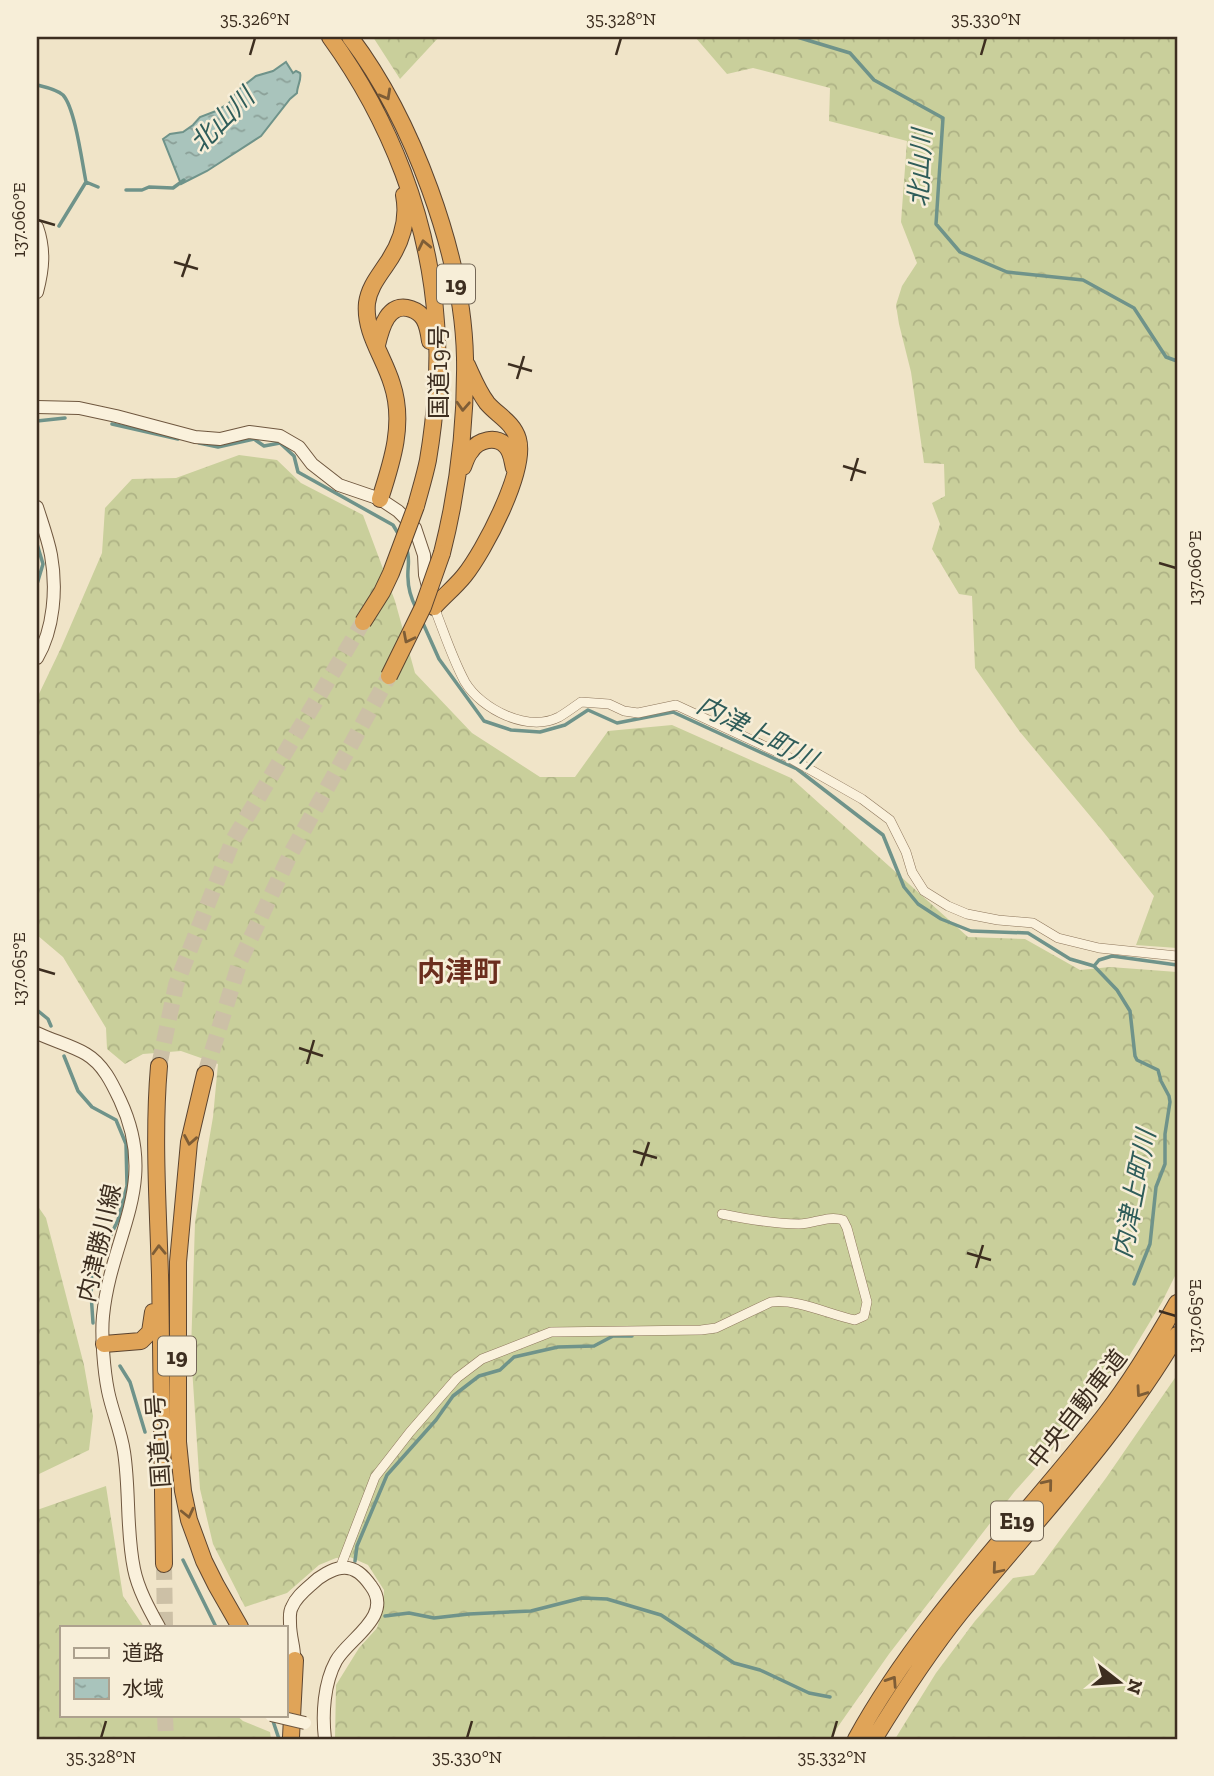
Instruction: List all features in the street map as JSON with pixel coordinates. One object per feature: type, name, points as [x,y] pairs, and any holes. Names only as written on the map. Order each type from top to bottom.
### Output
[{"type":"highway","name":"国道19号","points":[[330,37],[356,75],[397,155],[419,222],[437,323],[428,461],[416,506],[391,573],[363,622]]},
{"type":"highway","name":"国道19号","points":[[350,37],[365,56],[415,152],[440,222],[454,273],[465,358],[458,475],[453,510],[442,553],[423,607],[389,676]]},
{"type":"highway","points":[[380,499],[393,459],[397,422],[393,387],[370,332],[367,302],[370,290],[395,252],[403,234],[406,208],[397,155]]},
{"type":"highway","points":[[377,345],[380,330],[392,311],[403,307],[412,309],[426,321],[436,368]]},
{"type":"highway","points":[[434,607],[463,577],[484,547],[506,499],[520,455],[513,428],[487,403],[475,384],[465,358]]},
{"type":"highway","points":[[458,475],[472,449],[483,441],[494,440],[507,446],[515,474]]},
{"type":"highway","name":"国道19号","points":[[159,1066],[156,1140],[164,1563]]},
{"type":"highway","name":"国道19号","points":[[205,1074],[188,1142],[178,1262],[178,1442],[189,1520],[204,1561],[239,1626]]},
{"type":"highway","points":[[141,1341],[152,1326],[153,1288],[160,1276]]},
{"type":"highway","name":"中央自動車道","points":[[856,1739],[918,1642],[1106,1413],[1150,1351],[1177,1303]]},
{"type":"highway","name":"中央自動車道","points":[[874,1739],[897,1701],[960,1613],[1129,1410],[1177,1335]]},
{"type":"highway","points":[[104,1344],[141,1341],[147,1344],[154,1359],[155,1402],[162,1415]]},
{"type":"highway","points":[[291,1738],[295,1660]]},
{"type":"highway","points":[[282,1716],[291,1738]]},
{"type":"main road","points":[[37,227],[43,247],[43,272],[37,292]]},
{"type":"main road","points":[[37,407],[79,408],[195,437],[220,439],[249,432],[280,436],[299,447],[312,464],[339,485],[380,499],[398,511],[415,528],[424,555],[425,575],[434,607]]},
{"type":"main road","points":[[37,507],[51,554],[54,583],[48,629],[37,658]]},
{"type":"main road","name":"内津勝川線","points":[[37,1033],[85,1053],[100,1066],[113,1085],[127,1115],[136,1150],[133,1201],[110,1276],[103,1318],[104,1344],[107,1389],[124,1451],[134,1570],[159,1626]]},
{"type":"main road","points":[[287,1675],[295,1660],[290,1634],[290,1609],[299,1595],[318,1578],[340,1568],[363,1574],[376,1591],[377,1608],[368,1627],[337,1658],[328,1680],[323,1724],[325,1739]]},
{"type":"main road","points":[[275,1716],[323,1724]]},
{"type":"street","points":[[434,607],[466,682],[477,698],[510,718],[536,722],[557,718],[581,702],[609,704],[624,711],[638,713],[676,705],[788,757],[862,799],[891,820],[912,872],[924,891],[948,906],[967,914],[1033,923],[1058,937],[1099,948],[1177,956]]},
{"type":"street","points":[[340,1568],[375,1477],[457,1378],[482,1359],[551,1332],[716,1328],[771,1302],[792,1302],[855,1320],[864,1316],[867,1302],[848,1228],[843,1220],[835,1217],[801,1224],[722,1214]]},
{"type":"green space","points":[[373,37],[439,37],[400,79]]},
{"type":"green space","points":[[695,37],[1177,37],[1177,948],[1136,945],[1154,896],[1020,732],[975,668],[972,596],[959,594],[932,549],[940,524],[932,503],[945,496],[944,464],[924,463],[911,372],[896,305],[902,286],[917,263],[901,222],[907,141],[829,121],[830,88],[753,68],[727,74]]},
{"type":"green space","points":[[239,455],[277,460],[301,483],[363,515],[395,601],[415,673],[472,733],[540,777],[575,777],[608,731],[672,725],[791,778],[968,937],[1025,939],[1080,970],[1110,967],[1177,972],[1177,1272],[1125,1363],[1015,1491],[889,1654],[832,1739],[335,1739],[336,1685],[359,1648],[377,1628],[383,1608],[384,1590],[368,1565],[350,1557],[336,1558],[319,1565],[287,1593],[245,1607],[213,1544],[200,1489],[191,1352],[195,1222],[213,1117],[218,1064],[181,1051],[143,1054],[125,1064],[107,1049],[106,1028],[63,957],[37,935],[37,698],[102,553],[105,508],[132,479],[176,478]]},
{"type":"green space","points":[[37,1205],[46,1218],[84,1365],[93,1416],[89,1450],[37,1475]]},
{"type":"green space","points":[[1177,1375],[1177,1739],[895,1739],[936,1673],[975,1621],[1013,1578],[1034,1575],[1106,1478]]},
{"type":"green space","points":[[106,1486],[123,1596],[143,1626],[60,1626],[60,1716],[237,1716],[270,1732],[271,1739],[37,1739],[37,1510]]},
{"type":"water","points":[[286,62],[293,73],[300,73],[297,93],[261,136],[207,171],[181,184],[163,139],[170,134],[183,132],[200,117],[229,103],[237,91],[256,76],[273,71]]},
{"type":"waterway","name":"北山川","points":[[797,37],[850,53],[874,80],[943,118],[936,224],[960,252],[1007,272],[1083,280],[1134,308],[1166,357],[1177,361]]},
{"type":"waterway","points":[[37,85],[57,91],[67,102],[86,182],[59,226]]},
{"type":"waterway","name":"北山川","points":[[126,190],[173,188],[184,180]]},
{"type":"waterway","name":"北山川","points":[[86,182],[98,187]]},
{"type":"waterway","name":"内津上町川","points":[[37,421],[65,418]]},
{"type":"waterway","name":"内津上町川","points":[[112,424],[178,439]]},
{"type":"waterway","name":"内津上町川","points":[[199,443],[218,447],[254,439],[264,446],[280,443],[294,456],[298,472],[393,525],[399,535]]},
{"type":"waterway","points":[[37,544],[43,564],[37,584]]},
{"type":"waterway","name":"内津上町川","points":[[406,548],[409,559],[409,586],[416,608]]},
{"type":"waterway","points":[[37,619],[37,631]]},
{"type":"waterway","name":"内津上町川","points":[[422,621],[439,659],[484,721],[511,730],[540,732],[565,725],[588,710],[617,723],[673,712],[797,769],[883,835],[904,887],[918,904],[941,919],[971,931],[1028,933],[1070,959],[1094,966],[1117,990],[1130,1011],[1135,1056],[1137,1060],[1158,1070],[1170,1102],[1165,1134],[1165,1164],[1156,1187],[1150,1244],[1134,1284]]},
{"type":"waterway","points":[[1094,966],[1099,960],[1112,956],[1177,965]]},
{"type":"waterway","points":[[37,1010],[48,1019],[51,1026]]},
{"type":"waterway","points":[[64,1056],[78,1091],[92,1107],[116,1120],[126,1144],[127,1186],[118,1220],[92,1268],[93,1323]]},
{"type":"waterway","points":[[355,1561],[357,1546],[387,1475],[436,1420],[453,1396],[479,1376],[500,1370],[514,1357],[558,1347],[594,1346],[613,1336],[632,1336]]},
{"type":"waterway","points":[[120,1366],[130,1382],[145,1432]]},
{"type":"waterway","points":[[183,1560],[216,1626]]},
{"type":"waterway","points":[[385,1616],[409,1613],[434,1618],[531,1611],[582,1598],[607,1599],[661,1615],[734,1663],[760,1670],[809,1693],[830,1697]]},
{"type":"waterway","points":[[272,1718],[279,1739]]},
{"type":"tunnel","points":[[159,1066],[176,985],[233,840],[363,622]]},
{"type":"tunnel","points":[[205,1074],[240,961],[291,853],[389,676]]},
{"type":"tunnel","points":[[164,1564],[165,1626]]},
{"type":"tunnel","points":[[165,1716],[166,1739]]},
{"type":"district","name":"内津町","points":[[459,971]]}]
